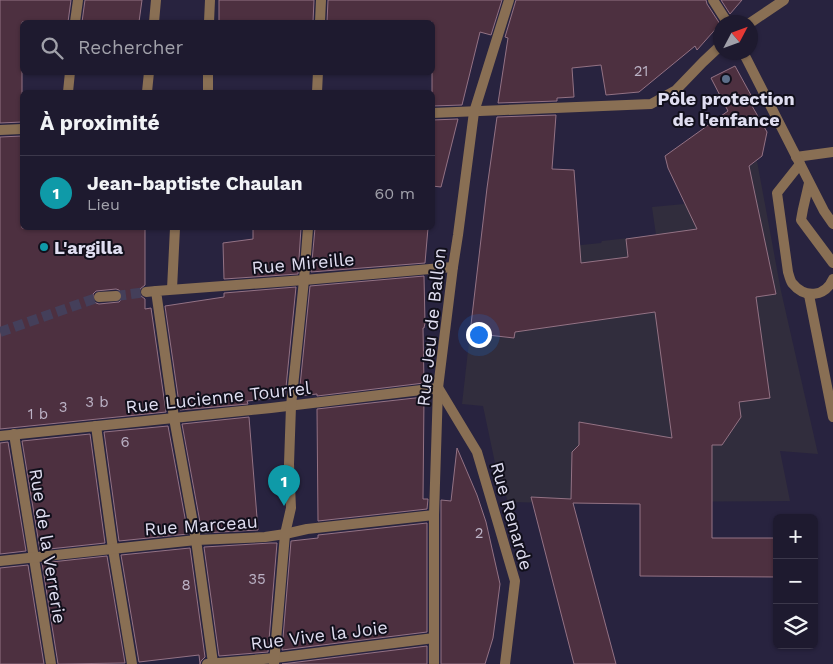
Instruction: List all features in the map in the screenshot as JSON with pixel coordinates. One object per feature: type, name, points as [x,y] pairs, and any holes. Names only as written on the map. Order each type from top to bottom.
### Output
[{"type":"street","points":[[75,20],[78,0]]},
{"type":"street","points":[[154,20],[156,0]]},
{"type":"street","points":[[209,20],[210,0]]},
{"type":"street","points":[[320,20],[322,0]]},
{"type":"street","name":"Rue Jeu de Ballon","points":[[434,664],[434,515],[438,388],[474,112],[509,0]]},
{"type":"street","points":[[713,0],[723,15]]},
{"type":"street","points":[[758,18],[784,0]]},
{"type":"street","points":[[435,113],[651,104],[676,90],[713,53]]},
{"type":"street","points":[[747,60],[809,183],[833,224]]},
{"type":"street","points":[[68,90],[70,75]]},
{"type":"street","points":[[147,90],[149,75]]},
{"type":"street","points":[[208,75],[208,90]]},
{"type":"street","points":[[317,90],[318,75]]},
{"type":"street","points":[[0,130],[20,129]]},
{"type":"street","points":[[833,152],[798,160],[777,193],[788,272],[792,283],[809,295],[821,292],[830,286],[833,279]]},
{"type":"street","points":[[809,183],[802,220],[833,263]]},
{"type":"street","points":[[172,290],[175,230]]},
{"type":"street","points":[[274,661],[285,534],[291,508],[289,464],[290,406],[308,230]]},
{"type":"street","name":"Rue Mireille","points":[[174,418],[151,291],[453,267]]},
{"type":"street","points":[[809,295],[833,417]]},
{"type":"street","points":[[99,297],[116,296]]},
{"type":"street","name":"Rue Lucienne Tourrel","points":[[0,436],[290,406],[438,388]]},
{"type":"street","name":"Rue Renarde","points":[[438,388],[477,452],[515,581],[505,664]]},
{"type":"street","points":[[174,418],[196,540],[213,664]]},
{"type":"street","points":[[96,426],[113,549],[132,664]]},
{"type":"street","name":"Rue de la Verrerie","points":[[14,434],[51,664]]},
{"type":"street","name":"Rue Marceau","points":[[0,561],[196,540],[264,537],[307,529],[434,515]]},
{"type":"street","name":"Rue Vive la Joie","points":[[207,664],[274,661],[434,638]]},
{"type":"shaded area","points":[[757,161],[781,291],[818,454],[780,451],[790,501],[605,502],[605,504],[508,502],[495,463],[483,406],[462,404],[470,333],[514,338],[522,271],[552,248],[656,235],[652,207],[695,203]]},
{"type":"building","points":[[0,0],[71,0],[68,20],[20,20],[20,75],[22,75],[22,90],[20,90],[20,122],[0,123]]},
{"type":"building","points":[[85,0],[142,0],[139,20],[82,20]]},
{"type":"building","points":[[219,0],[314,0],[313,20],[219,20]]},
{"type":"building","points":[[328,0],[502,0],[491,35],[480,32],[462,105],[435,106],[435,90],[432,90],[432,75],[435,75],[435,20],[327,20]]},
{"type":"building","points":[[516,0],[706,0],[714,15],[713,32],[697,50],[695,46],[639,92],[606,95],[601,65],[572,68],[574,97],[557,98],[557,101],[498,103],[508,38],[505,37]]},
{"type":"building","points":[[721,0],[742,0],[730,14]]},
{"type":"building","points":[[735,66],[752,97],[748,99],[767,132],[762,156],[749,166],[776,294],[756,297],[770,398],[739,402],[741,417],[722,445],[712,445],[712,538],[773,538],[773,577],[640,576],[640,504],[573,503],[616,664],[574,664],[531,497],[571,499],[572,452],[579,445],[579,422],[672,438],[655,312],[515,332],[514,338],[470,333],[497,117],[556,115],[552,169],[574,170],[581,263],[628,257],[626,239],[697,229],[668,168],[665,156],[728,111],[711,78]]},
{"type":"building","points":[[458,119],[441,187],[435,186],[435,120]]},
{"type":"building","points":[[20,136],[20,230],[145,230],[145,285],[140,289],[139,293],[145,299],[145,309],[151,308],[166,412],[0,429],[0,137]],"holes":[[[116,289],[123,295],[119,302],[99,304],[93,300],[93,294],[96,291]]]},
{"type":"building","points":[[253,230],[301,230],[298,274],[224,279],[223,243],[253,239]]},
{"type":"building","points":[[315,230],[428,230],[425,263],[311,272]]},
{"type":"building","points":[[424,276],[424,383],[317,396],[317,394],[299,396],[310,286]]},
{"type":"building","points":[[296,287],[285,397],[247,401],[248,404],[180,410],[165,306],[224,297],[224,293]]},
{"type":"building","points":[[424,397],[423,499],[428,499],[427,509],[318,521],[317,409]]},
{"type":"building","points":[[249,417],[258,530],[202,533],[182,424]]},
{"type":"building","points":[[168,426],[188,534],[119,541],[104,432]]},
{"type":"building","points":[[90,434],[105,543],[40,550],[22,441]]},
{"type":"building","points":[[8,442],[26,551],[0,554],[0,443]]},
{"type":"building","points":[[457,448],[486,522],[500,584],[493,638],[485,664],[441,664],[441,500],[451,501]]},
{"type":"building","points":[[427,523],[427,632],[282,650],[291,541],[318,538],[318,535]]},
{"type":"building","points":[[277,543],[268,652],[219,656],[204,547]]},
{"type":"building","points":[[190,548],[205,657],[200,664],[199,655],[139,662],[121,555]]},
{"type":"building","points":[[107,556],[125,663],[58,664],[42,563]]},
{"type":"building","points":[[28,565],[44,664],[0,664],[0,568]]},
{"type":"building","points":[[427,646],[427,664],[282,664]]},
{"type":"tunnel","points":[[116,296],[146,292]]},
{"type":"tunnel","points":[[0,332],[99,297]]},
{"type":"place","name":"Pôle protection de l'enfance","points":[[726,79]]},
{"type":"place","name":"L'argilla","points":[[44,247]]},
{"type":"place","name":"Jean-baptiste Chaulan","points":[[284,506]]}]
